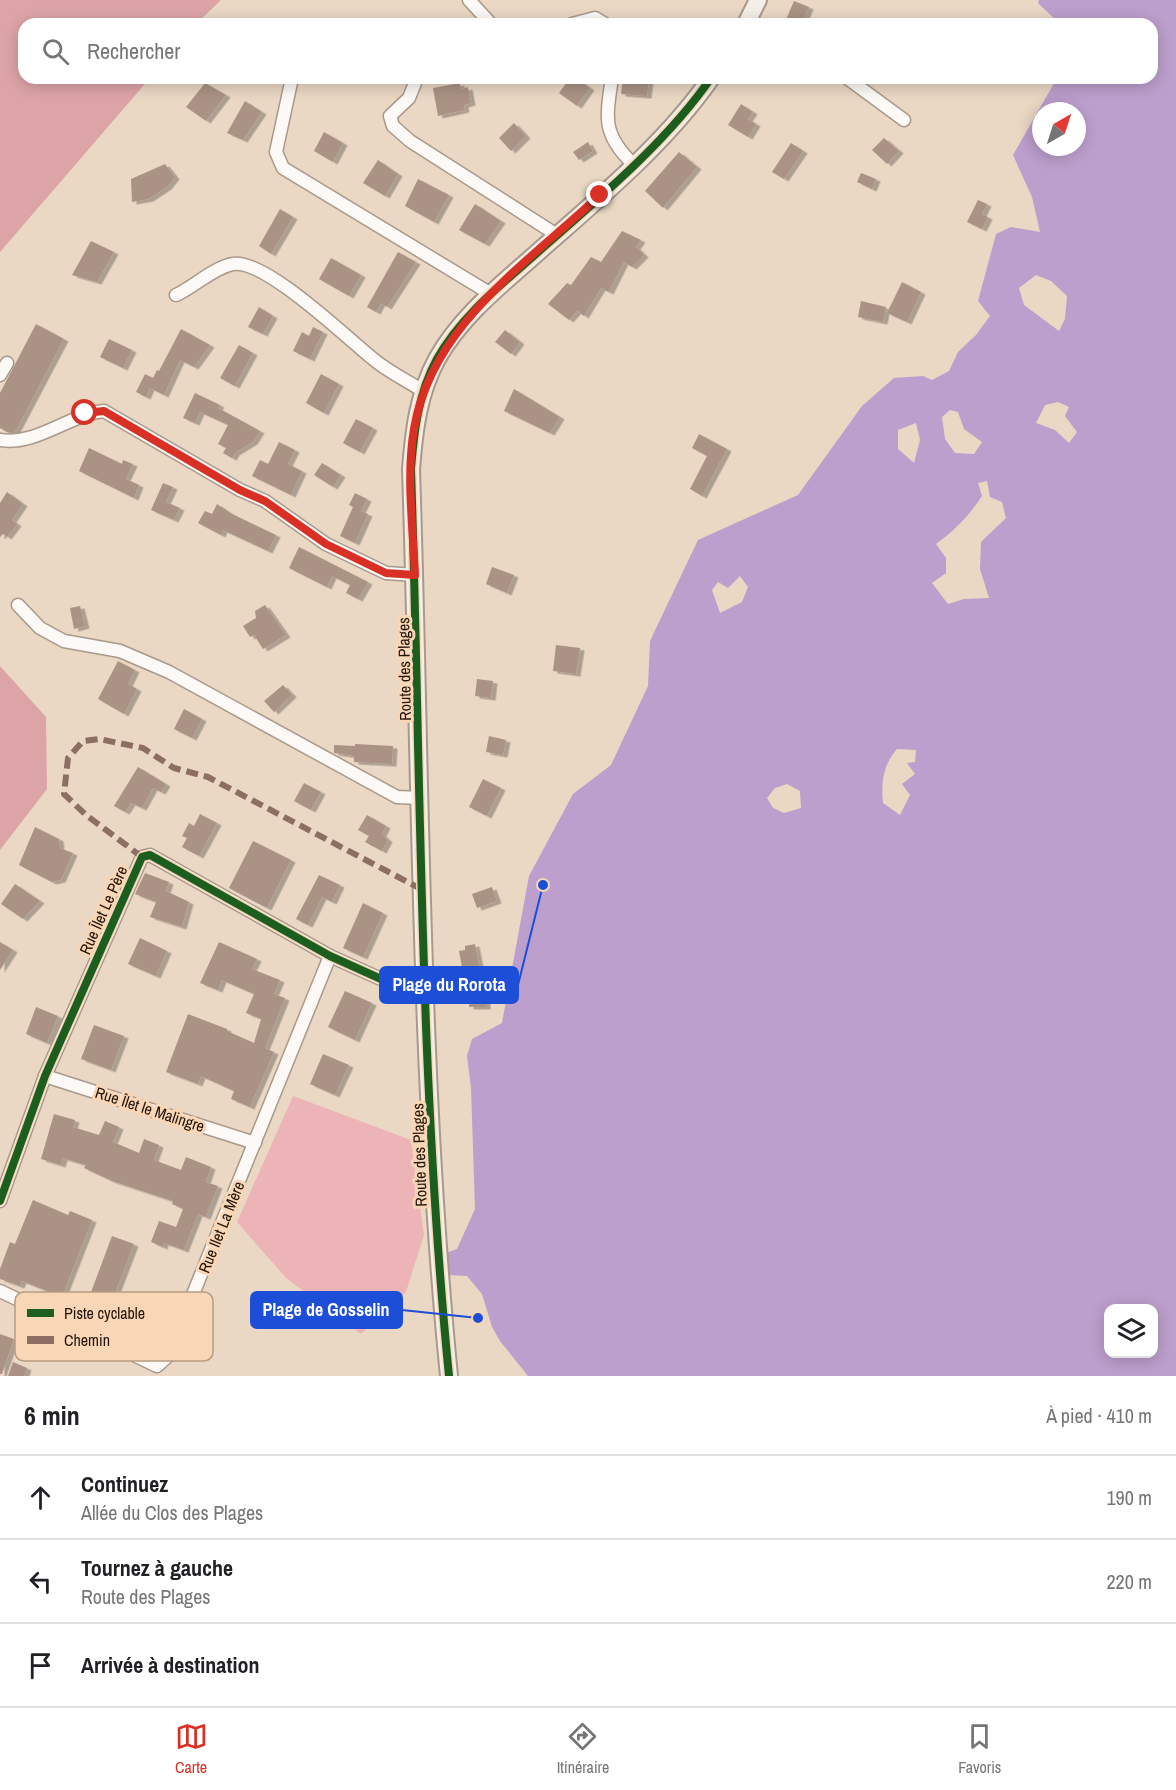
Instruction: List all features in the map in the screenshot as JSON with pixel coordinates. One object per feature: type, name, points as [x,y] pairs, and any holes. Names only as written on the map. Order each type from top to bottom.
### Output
[{"type":"street","points":[[469,0],[486,18]]},
{"type":"street","points":[[749,18],[758,0]]},
{"type":"street","points":[[291,84],[276,152],[283,168],[491,294]]},
{"type":"street","points":[[415,84],[409,98],[390,116],[393,126],[410,141],[557,235]]},
{"type":"street","points":[[611,84],[607,129],[618,149],[633,164]]},
{"type":"street","name":"Route des Plages","points":[[449,1376],[437,1252],[426,975],[411,469],[414,430],[423,391],[438,358],[462,324],[491,294],[557,235],[680,118],[706,84]]},
{"type":"street","points":[[855,84],[904,120]]},
{"type":"street","points":[[176,295],[217,271],[234,264],[250,266],[320,311],[374,360],[423,391]]},
{"type":"street","points":[[0,375],[7,363]]},
{"type":"street","points":[[0,440],[12,442],[38,435],[85,413],[104,411],[240,490],[265,501],[326,544],[386,573],[415,575]]},
{"type":"street","points":[[18,605],[40,628],[64,641],[120,651],[169,672],[397,797],[420,798]]},
{"type":"street","name":"Rue Îlet Le Père","points":[[0,1201],[45,1076],[142,856],[150,855],[330,956],[381,979],[426,975]]},
{"type":"street","name":"Rue Ilet La Mère","points":[[194,1292],[330,956]]},
{"type":"street","name":"Rue Îlet le Malingre","points":[[45,1076],[255,1143]]},
{"type":"street","name":"Rue Ilet La Mère","points":[[0,1291],[15,1298]]},
{"type":"street","name":"Rue Ilet La Mère","points":[[147,1361],[157,1366],[162,1361]]},
{"type":"shaded area","points":[[0,0],[221,0],[202,18],[18,18],[18,84],[145,84],[0,252]]},
{"type":"shaded area","points":[[1039,0],[1176,0],[1176,1376],[528,1376],[500,1341],[492,1327],[482,1294],[467,1276],[449,1275],[446,1253],[457,1249],[475,1209],[471,1088],[467,1056],[472,1039],[502,1023],[529,876],[573,794],[611,765],[648,686],[650,641],[698,540],[798,495],[862,406],[894,378],[923,376],[932,380],[949,371],[958,352],[976,335],[990,316],[978,301],[996,234],[1011,227],[1040,232],[1032,197],[1013,155],[1032,122],[1032,156],[1086,156],[1086,102],[1043,102],[1054,84],[1158,84],[1158,18],[1054,18],[1038,3]],"holes":[[[1036,275],[1051,281],[1067,296],[1065,319],[1059,331],[1024,305],[1019,288]],[[1058,402],[1069,407],[1065,416],[1077,432],[1069,443],[1055,430],[1036,423],[1045,405]],[[950,410],[958,412],[964,429],[982,442],[974,454],[955,453],[945,439],[942,417]],[[916,423],[920,440],[914,463],[898,449],[898,430]],[[987,481],[990,497],[1002,502],[1006,518],[981,542],[980,569],[989,598],[964,599],[948,604],[932,583],[946,573],[946,558],[936,544],[972,510],[982,496],[978,483]],[[740,576],[748,587],[742,602],[720,613],[712,590],[718,582],[728,588]],[[897,749],[916,750],[915,762],[907,763],[915,774],[902,784],[910,795],[900,815],[883,803],[882,788],[886,768]],[[787,784],[800,791],[801,808],[784,813],[773,808],[767,798],[775,788]]]},
{"type":"shaded area","points":[[0,666],[46,717],[47,789],[0,850]]},
{"type":"shaded area","points":[[293,1096],[411,1140],[424,1235],[406,1292],[361,1334],[286,1278],[237,1222]]},
{"type":"building","points":[[794,1],[809,7],[804,18],[787,18]]},
{"type":"building","points":[[204,84],[226,95],[206,121],[186,107]]},
{"type":"building","points":[[455,84],[460,84],[461,89],[468,87],[471,103],[464,105],[465,110],[438,116],[433,88]]},
{"type":"building","points":[[566,84],[584,84],[590,88],[577,106],[559,93]]},
{"type":"building","points":[[622,84],[648,84],[647,96],[621,94]]},
{"type":"building","points":[[245,101],[262,112],[243,140],[227,133]]},
{"type":"building","points":[[741,104],[753,112],[748,119],[756,124],[748,137],[728,125]]},
{"type":"building","points":[[514,123],[526,136],[511,151],[499,138]]},
{"type":"building","points":[[324,132],[343,143],[333,162],[314,151]]},
{"type":"building","points":[[884,138],[899,151],[887,164],[872,150]]},
{"type":"building","points":[[588,142],[593,151],[579,160],[573,152]]},
{"type":"building","points":[[791,143],[803,151],[784,179],[772,172]]},
{"type":"building","points":[[679,152],[697,167],[663,208],[645,191]]},
{"type":"building","points":[[378,160],[398,174],[385,196],[363,183]]},
{"type":"building","points":[[165,164],[175,177],[167,187],[149,199],[132,202],[131,179]]},
{"type":"building","points":[[861,173],[876,179],[872,189],[857,182]]},
{"type":"building","points":[[418,179],[449,195],[434,222],[405,206]]},
{"type":"building","points":[[978,200],[987,204],[982,214],[988,217],[982,229],[967,222]]},
{"type":"building","points":[[475,204],[501,221],[485,244],[459,230]]},
{"type":"building","points":[[280,209],[293,217],[271,254],[259,246]]},
{"type":"building","points":[[622,231],[641,240],[636,247],[644,255],[632,267],[624,262],[609,292],[601,288],[584,316],[577,311],[569,320],[548,304],[567,283],[571,285],[591,257],[601,262]]},
{"type":"building","points":[[91,241],[114,252],[97,282],[72,275]]},
{"type":"building","points":[[398,252],[416,262],[387,307],[381,303],[376,312],[367,307]]},
{"type":"building","points":[[331,258],[361,275],[349,296],[319,279]]},
{"type":"building","points":[[902,282],[921,292],[907,322],[887,313]]},
{"type":"building","points":[[861,301],[886,307],[883,322],[858,317]]},
{"type":"building","points":[[259,307],[273,316],[263,334],[248,327]]},
{"type":"building","points":[[36,324],[64,339],[15,432],[7,432],[0,428],[0,393]]},
{"type":"building","points":[[313,327],[323,332],[310,359],[293,351],[302,332],[309,336]]},
{"type":"building","points":[[181,329],[210,345],[194,367],[180,360],[164,395],[150,388],[146,397],[136,392],[145,374],[153,378],[157,370],[159,371]]},
{"type":"building","points":[[505,330],[520,342],[511,354],[495,342]]},
{"type":"building","points":[[109,339],[132,350],[123,368],[100,357]]},
{"type":"building","points":[[239,345],[253,353],[235,386],[220,378]]},
{"type":"building","points":[[321,374],[339,384],[324,413],[306,403]]},
{"type":"building","points":[[514,389],[560,417],[550,433],[504,411]]},
{"type":"building","points":[[195,393],[220,405],[218,408],[260,431],[253,442],[235,453],[232,458],[223,453],[226,448],[218,444],[228,425],[200,412],[195,423],[183,418]]},
{"type":"building","points":[[356,419],[373,428],[360,452],[343,443]]},
{"type":"building","points":[[699,434],[727,449],[702,496],[690,489],[707,456],[692,448]]},
{"type":"building","points":[[279,442],[295,450],[288,464],[302,471],[291,495],[252,476],[260,460],[268,464]]},
{"type":"building","points":[[89,448],[122,464],[123,460],[133,464],[126,479],[139,485],[134,498],[79,471]]},
{"type":"building","points":[[322,463],[341,475],[333,487],[314,475]]},
{"type":"building","points":[[163,483],[173,487],[166,502],[180,508],[174,520],[151,510]]},
{"type":"building","points":[[7,492],[23,504],[12,520],[17,524],[7,537],[3,534],[0,537],[0,503]]},
{"type":"building","points":[[355,493],[367,499],[361,511],[368,514],[355,543],[340,536],[353,507],[349,505]]},
{"type":"building","points":[[217,504],[232,514],[276,535],[268,551],[223,530],[221,535],[198,523],[205,511],[212,514]]},
{"type":"building","points":[[299,547],[368,582],[358,599],[346,593],[350,585],[332,576],[327,587],[289,568]]},
{"type":"building","points":[[492,567],[514,575],[507,593],[486,584]]},
{"type":"building","points":[[265,605],[286,635],[263,649],[254,635],[250,637],[243,626],[256,618],[255,611]]},
{"type":"building","points":[[80,606],[85,626],[74,629],[70,608]]},
{"type":"building","points":[[556,645],[580,648],[576,674],[553,671]]},
{"type":"building","points":[[118,661],[135,670],[128,684],[137,689],[124,714],[98,699]]},
{"type":"building","points":[[477,679],[493,681],[491,698],[475,696]]},
{"type":"building","points":[[283,685],[292,695],[274,712],[264,701]]},
{"type":"building","points":[[184,709],[202,719],[192,738],[174,729]]},
{"type":"building","points":[[489,736],[506,740],[503,755],[486,752]]},
{"type":"building","points":[[355,744],[393,746],[392,764],[354,762],[354,756],[334,753],[334,745],[355,746]]},
{"type":"building","points":[[138,767],[166,784],[161,792],[153,788],[142,808],[131,803],[125,812],[114,806]]},
{"type":"building","points":[[483,779],[501,788],[487,816],[469,807]]},
{"type":"building","points":[[304,783],[321,792],[311,810],[294,801]]},
{"type":"building","points":[[200,814],[217,823],[199,856],[182,847],[187,838],[182,836],[189,823],[194,826]]},
{"type":"building","points":[[367,815],[386,826],[382,834],[388,840],[382,851],[365,842],[369,836],[358,830]]},
{"type":"building","points":[[35,827],[59,839],[60,848],[73,853],[61,880],[52,882],[19,865]]},
{"type":"building","points":[[253,841],[291,860],[267,908],[229,888]]},
{"type":"building","points":[[145,873],[169,882],[166,891],[189,902],[182,927],[150,917],[156,902],[135,894]]},
{"type":"building","points":[[319,875],[340,885],[332,902],[322,897],[308,925],[296,919]]},
{"type":"building","points":[[15,884],[40,901],[23,919],[1,904]]},
{"type":"building","points":[[492,887],[497,901],[477,908],[472,894]]},
{"type":"building","points":[[363,903],[383,913],[363,957],[343,948]]},
{"type":"building","points":[[140,938],[167,951],[156,976],[128,964]]},
{"type":"building","points":[[0,942],[13,950],[0,970]]},
{"type":"building","points":[[219,942],[257,959],[252,969],[280,980],[274,994],[285,998],[265,1048],[274,1052],[250,1107],[231,1099],[234,1091],[201,1076],[198,1084],[166,1072],[188,1014],[227,1029],[254,1043],[261,1019],[246,1013],[254,994],[222,980],[218,990],[200,983]]},
{"type":"building","points":[[475,944],[480,970],[463,973],[459,951],[465,950],[465,946]]},
{"type":"building","points":[[345,991],[372,1003],[355,1040],[328,1027]]},
{"type":"building","points":[[470,994],[486,994],[486,1007],[469,1007]]},
{"type":"building","points":[[36,1007],[58,1016],[47,1043],[26,1034]]},
{"type":"building","points":[[94,1025],[124,1036],[111,1070],[81,1059]]},
{"type":"building","points":[[323,1054],[349,1065],[335,1095],[310,1084]]},
{"type":"building","points":[[54,1114],[75,1120],[73,1127],[99,1135],[105,1121],[119,1127],[113,1142],[139,1153],[144,1139],[159,1145],[154,1160],[181,1170],[186,1157],[211,1167],[206,1182],[218,1186],[206,1217],[198,1214],[184,1250],[164,1243],[163,1247],[151,1242],[159,1221],[176,1227],[183,1209],[172,1204],[173,1201],[112,1181],[84,1168],[86,1165],[63,1158],[61,1165],[41,1159]]},
{"type":"building","points":[[33,1200],[68,1215],[70,1211],[92,1220],[64,1292],[50,1292],[22,1281],[20,1286],[0,1279],[0,1269],[10,1242],[15,1244]]},
{"type":"building","points":[[112,1236],[134,1244],[116,1292],[91,1292]]},
{"type":"building","points":[[0,1334],[14,1339],[2,1374],[0,1374]]},
{"type":"building","points":[[13,1362],[27,1368],[24,1376],[8,1376]]},
{"type":"marked path","points":[[142,857],[86,815],[64,794],[68,758],[83,741],[99,739],[143,748],[174,768],[208,777],[421,889]]},
{"type":"cycle path","points":[[449,1376],[432,1150],[422,923],[411,469],[418,413],[425,386],[437,359],[470,315],[496,289],[630,170],[673,125],[706,84]]},
{"type":"cycle path","points":[[0,1201],[45,1076],[142,857],[150,855],[330,956],[381,979],[426,975]]},
{"type":"place","name":"Plage du Rorota","points":[[543,885]]},
{"type":"place","name":"Plage de Gosselin","points":[[478,1318]]},
{"type":"route","points":[[85,413],[104,411],[240,490],[265,501],[326,544],[386,573],[415,575],[411,469],[414,430],[423,391],[438,358],[462,324],[491,294],[600,195]]}]
